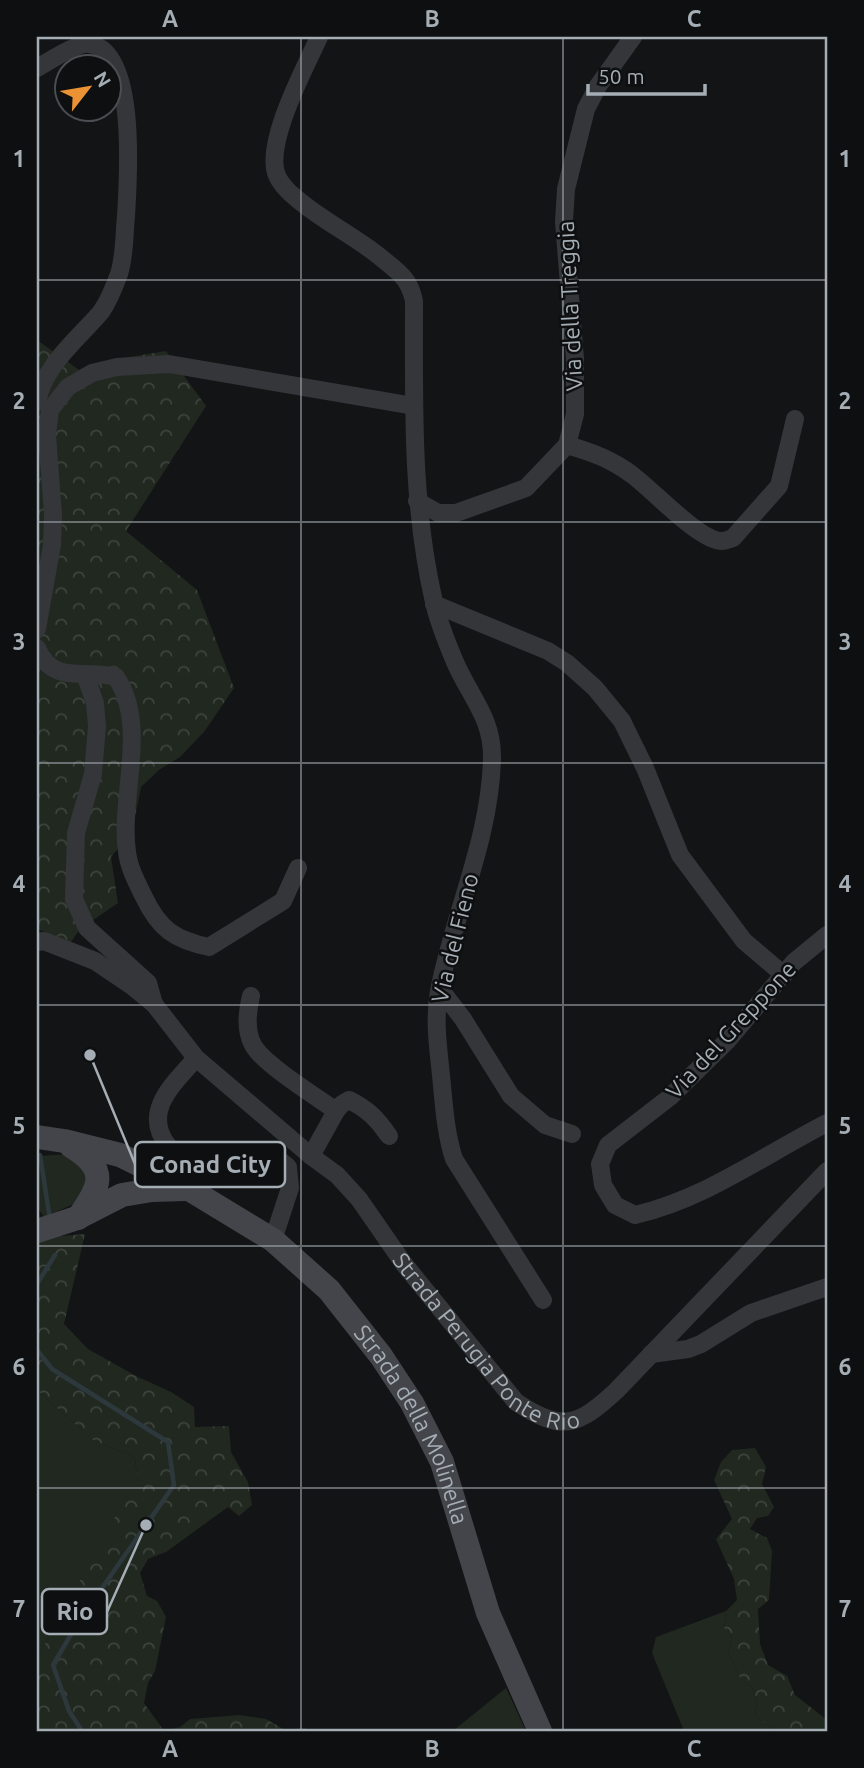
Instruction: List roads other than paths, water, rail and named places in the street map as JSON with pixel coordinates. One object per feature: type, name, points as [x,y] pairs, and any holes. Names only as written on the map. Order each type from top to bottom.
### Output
[{"type":"main road","points":[[37,1137],[120,1155],[189,1189]]},
{"type":"main road","points":[[64,1141],[86,1155],[94,1164],[97,1179],[95,1194],[78,1218]]},
{"type":"main road","points":[[120,1155],[127,1170],[127,1181],[122,1195]]},
{"type":"main road","name":"Strada della Molinella","points":[[189,1189],[273,1240],[330,1290],[382,1356],[412,1403],[442,1462],[488,1613],[540,1731]]},
{"type":"main road","points":[[37,1231],[78,1218],[122,1195],[152,1190],[189,1189]]},
{"type":"street","points":[[319,37],[281,123],[275,159],[276,174],[296,199],[369,247],[411,286],[414,301],[417,501],[438,513],[456,513],[526,488],[567,445],[601,455],[632,474],[688,522],[722,541],[733,538],[779,486],[795,419]]},
{"type":"street","name":"Via della Treggia","points":[[567,445],[575,414],[575,359],[564,222],[566,188],[586,109],[598,86],[633,37]]},
{"type":"street","points":[[37,68],[86,43],[97,46],[106,53],[112,61],[127,112],[130,149],[124,247],[119,273],[103,310],[52,368],[39,391],[37,402]]},
{"type":"street","points":[[37,629],[52,545],[53,514],[47,435],[50,410],[68,387],[92,373],[117,367],[169,364],[414,406]]},
{"type":"street","points":[[37,412],[39,422],[47,435]]},
{"type":"street","name":"Via del Fieno","points":[[417,501],[434,604],[455,663],[484,715],[489,730],[492,759],[482,831],[440,989],[436,1017],[447,1137],[454,1159],[543,1300]]},
{"type":"street","points":[[434,604],[548,651],[567,663],[595,688],[622,721],[645,768],[680,855],[744,941],[784,975]]},
{"type":"street","points":[[37,648],[53,670],[69,675],[101,673],[116,677],[124,689],[132,734],[125,815],[127,854],[154,919],[185,942],[209,947],[283,901],[298,868]]},
{"type":"street","points":[[85,674],[96,703],[97,726],[93,774],[76,833],[74,899],[86,928],[148,983],[154,1004]]},
{"type":"street","name":"Via del Greppone","points":[[827,935],[794,962],[728,1040],[680,1087],[608,1145],[600,1164],[603,1185],[615,1205],[635,1215],[657,1210],[699,1193],[827,1123]]},
{"type":"street","name":"Strada Perugia Ponte Rio","points":[[40,941],[94,961],[154,1004],[197,1058],[337,1175],[359,1199],[404,1264],[516,1402],[537,1415],[557,1422],[578,1420],[594,1411],[827,1171]]},
{"type":"street","points":[[440,989],[463,1019],[512,1096],[545,1125],[572,1134]]},
{"type":"street","points":[[251,996],[247,1023],[254,1047],[271,1064],[336,1111]]},
{"type":"street","points":[[197,1058],[163,1097],[157,1118],[162,1138],[175,1155],[193,1165],[216,1163],[253,1154],[272,1154],[288,1167],[290,1188],[273,1240]]},
{"type":"street","points":[[311,1156],[336,1111],[349,1100],[375,1117],[389,1136]]},
{"type":"street","points":[[651,1354],[688,1349],[701,1344],[751,1313],[827,1287]]},
{"type":"waterway","points":[[40,1155],[49,1213]]},
{"type":"waterway","points":[[37,1284],[55,1255]]},
{"type":"waterway","points":[[37,1350],[52,1369],[168,1442],[174,1485],[79,1621],[53,1665],[69,1711],[82,1731]]},
{"type":"place","name":"Conad City","points":[[90,1055]]},
{"type":"place","name":"Rio","points":[[146,1525]]}]
